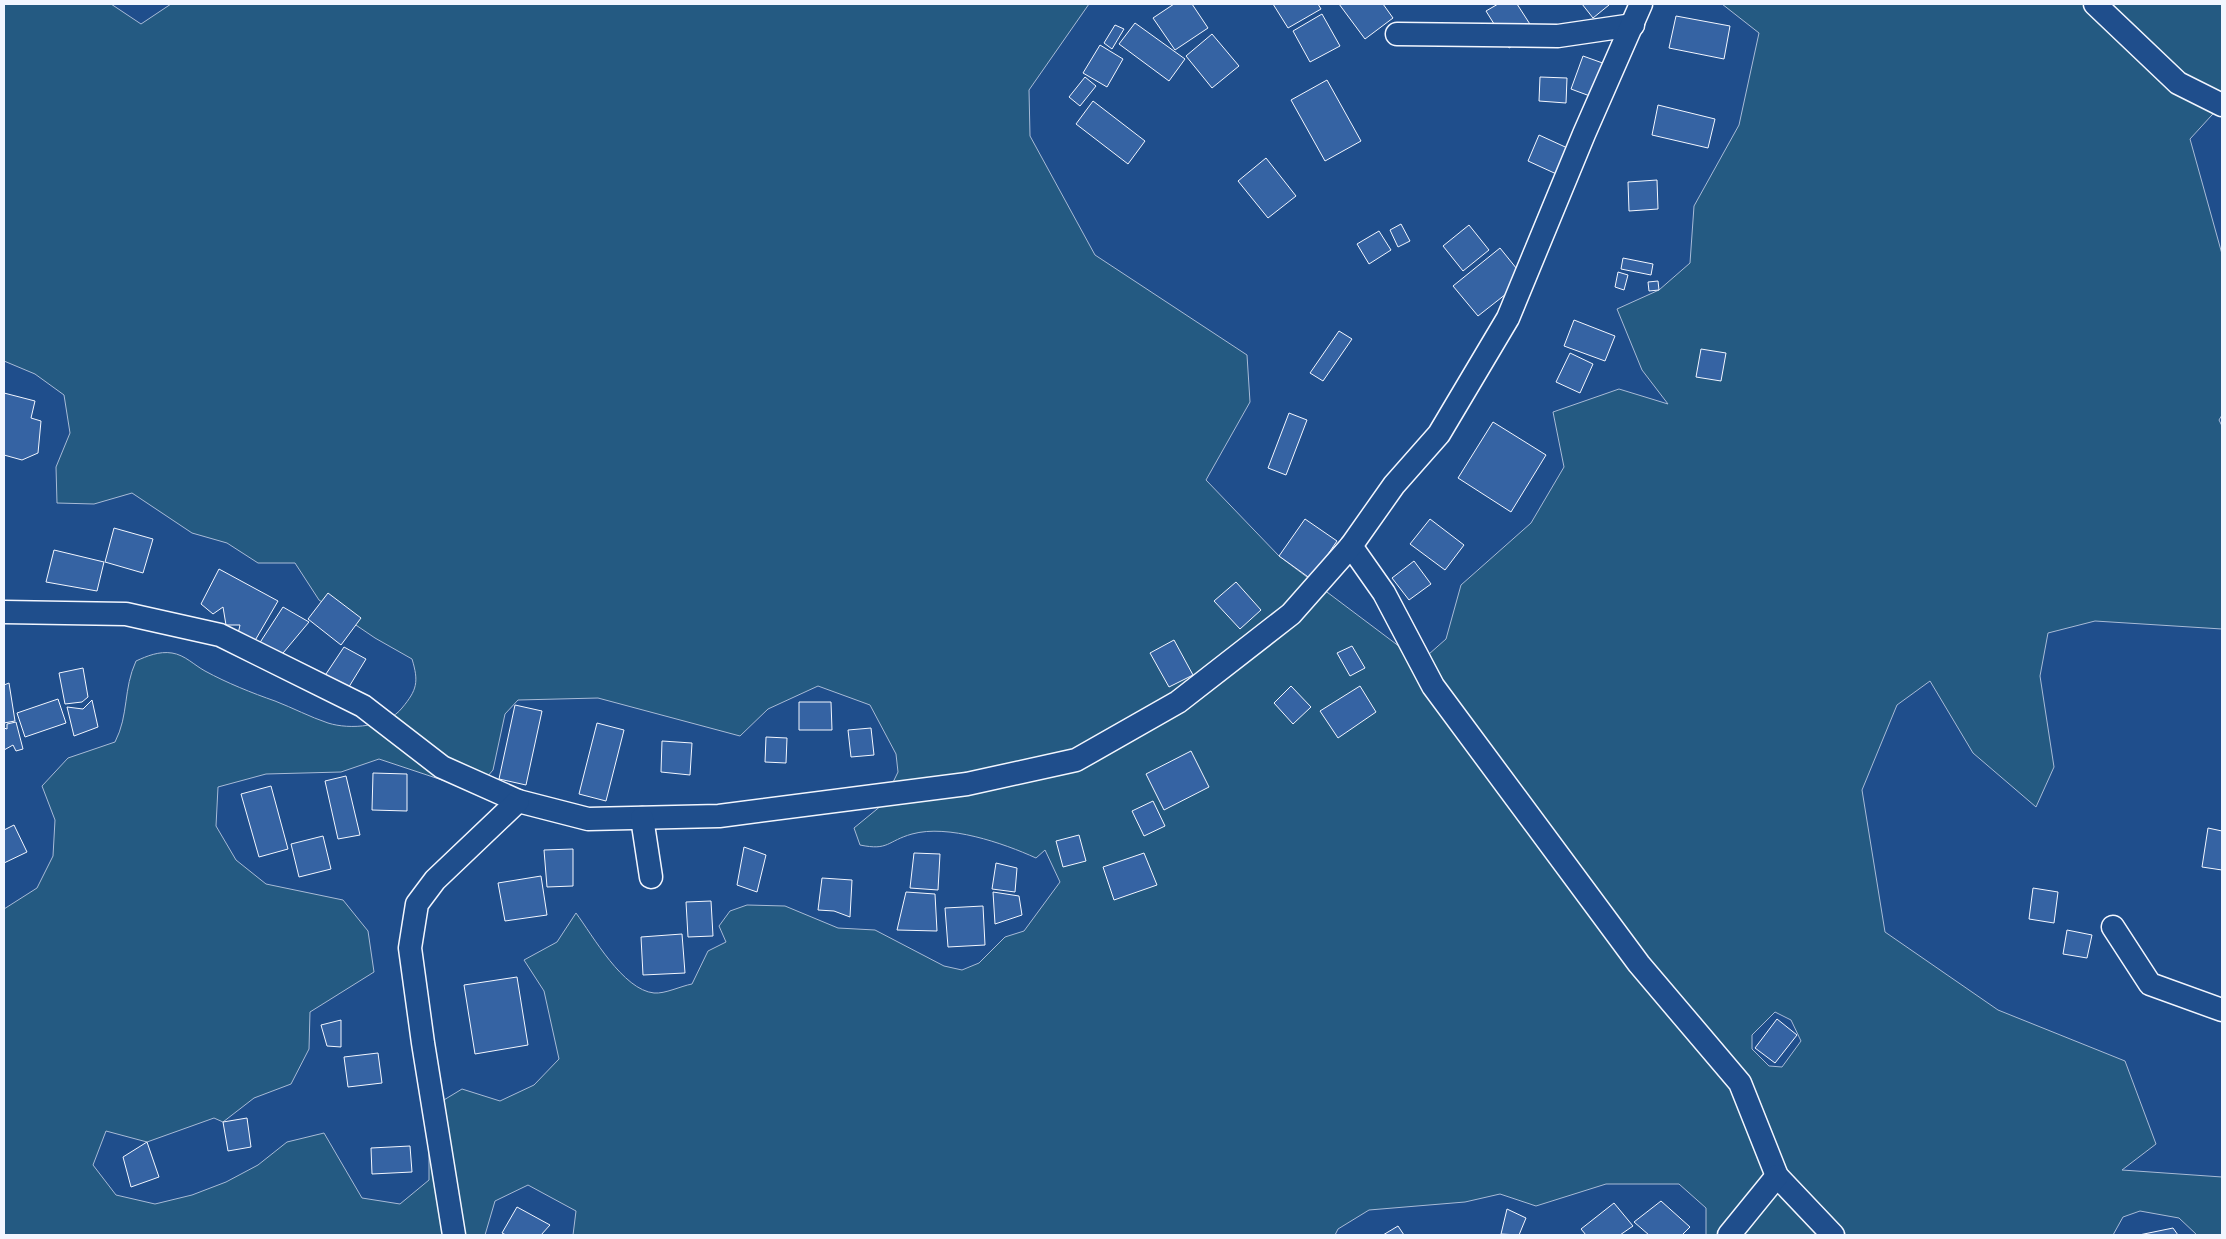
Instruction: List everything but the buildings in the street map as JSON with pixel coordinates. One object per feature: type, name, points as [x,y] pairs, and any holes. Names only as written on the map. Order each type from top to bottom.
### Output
[{"type":"street","points":[[4,612],[126,614],[220,635],[363,706],[442,767],[518,801],[588,819],[718,816],[967,784],[1076,760],[1178,702],[1291,614],[1351,546],[1394,484],[1439,434],[1508,318],[1584,134],[1633,25],[1640,4]]},
{"type":"street","points":[[2094,4],[2178,83],[2222,105]]},
{"type":"street","points":[[1397,34],[1558,36],[1633,25]]},
{"type":"street","points":[[1351,546],[1384,593],[1433,686],[1638,964],[1740,1083],[1777,1176],[1833,1235]]},
{"type":"street","points":[[454,1235],[423,1044],[410,948],[417,904],[435,880],[518,801]]},
{"type":"street","points":[[642,818],[651,877]]},
{"type":"street","points":[[2113,927],[2150,984],[2222,1010]]},
{"type":"street","points":[[1729,1235],[1777,1176]]},
{"type":"shaded area","points":[[4,4],[111,4],[141,24],[171,4],[1089,4],[1029,90],[1030,136],[1095,255],[1247,355],[1250,402],[1206,480],[1279,556],[1420,662],[1446,639],[1461,585],[1531,523],[1564,467],[1553,412],[1619,389],[1668,404],[1642,370],[1617,309],[1659,290],[1690,263],[1694,206],[1739,125],[1759,33],[1722,4],[2222,4],[2222,104],[2190,139],[2222,254],[2222,415],[2219,420],[2222,426],[2222,629],[2095,621],[2048,633],[2040,676],[2054,767],[2036,807],[1973,753],[1930,681],[1897,705],[1862,790],[1885,932],[1998,1010],[2125,1061],[2156,1144],[2122,1170],[2222,1177],[2222,1235],[2197,1235],[2179,1218],[2140,1211],[2123,1217],[2113,1235],[1706,1235],[1706,1208],[1679,1184],[1606,1184],[1536,1206],[1500,1194],[1465,1202],[1369,1210],[1338,1229],[1335,1235],[573,1235],[576,1211],[528,1185],[495,1201],[485,1235],[4,1235],[4,909],[37,888],[53,856],[55,820],[42,786],[68,758],[115,742],[122,722],[129,682],[136,661],[153,654],[177,654],[205,671],[240,688],[321,721],[347,726],[378,723],[395,714],[402,708],[414,691],[416,674],[412,659],[375,638],[319,600],[295,563],[258,563],[227,543],[192,533],[132,493],[94,504],[57,503],[56,467],[70,433],[64,395],[35,374],[4,361]],"holes":[[[818,686],[870,705],[896,754],[898,772],[882,805],[854,828],[860,845],[870,847],[883,846],[912,834],[942,831],[992,841],[1036,858],[1045,850],[1060,882],[1024,931],[1005,937],[979,963],[962,970],[944,966],[875,930],[838,928],[785,906],[747,905],[730,911],[719,926],[726,942],[708,951],[692,984],[654,993],[642,990],[620,972],[600,948],[576,913],[557,942],[524,960],[544,991],[559,1059],[534,1085],[500,1101],[462,1089],[429,1109],[429,1180],[400,1204],[362,1198],[324,1133],[287,1142],[258,1165],[226,1182],[192,1195],[155,1204],[116,1195],[93,1165],[106,1131],[147,1142],[214,1118],[223,1122],[254,1098],[291,1084],[309,1049],[310,1012],[374,972],[368,931],[343,900],[266,884],[236,860],[216,826],[218,787],[266,774],[341,772],[379,759],[475,791],[493,770],[505,714],[518,700],[598,698],[740,736],[768,709]],[[1775,1012],[1791,1020],[1801,1041],[1782,1067],[1769,1066],[1752,1049],[1752,1035]]]}]
